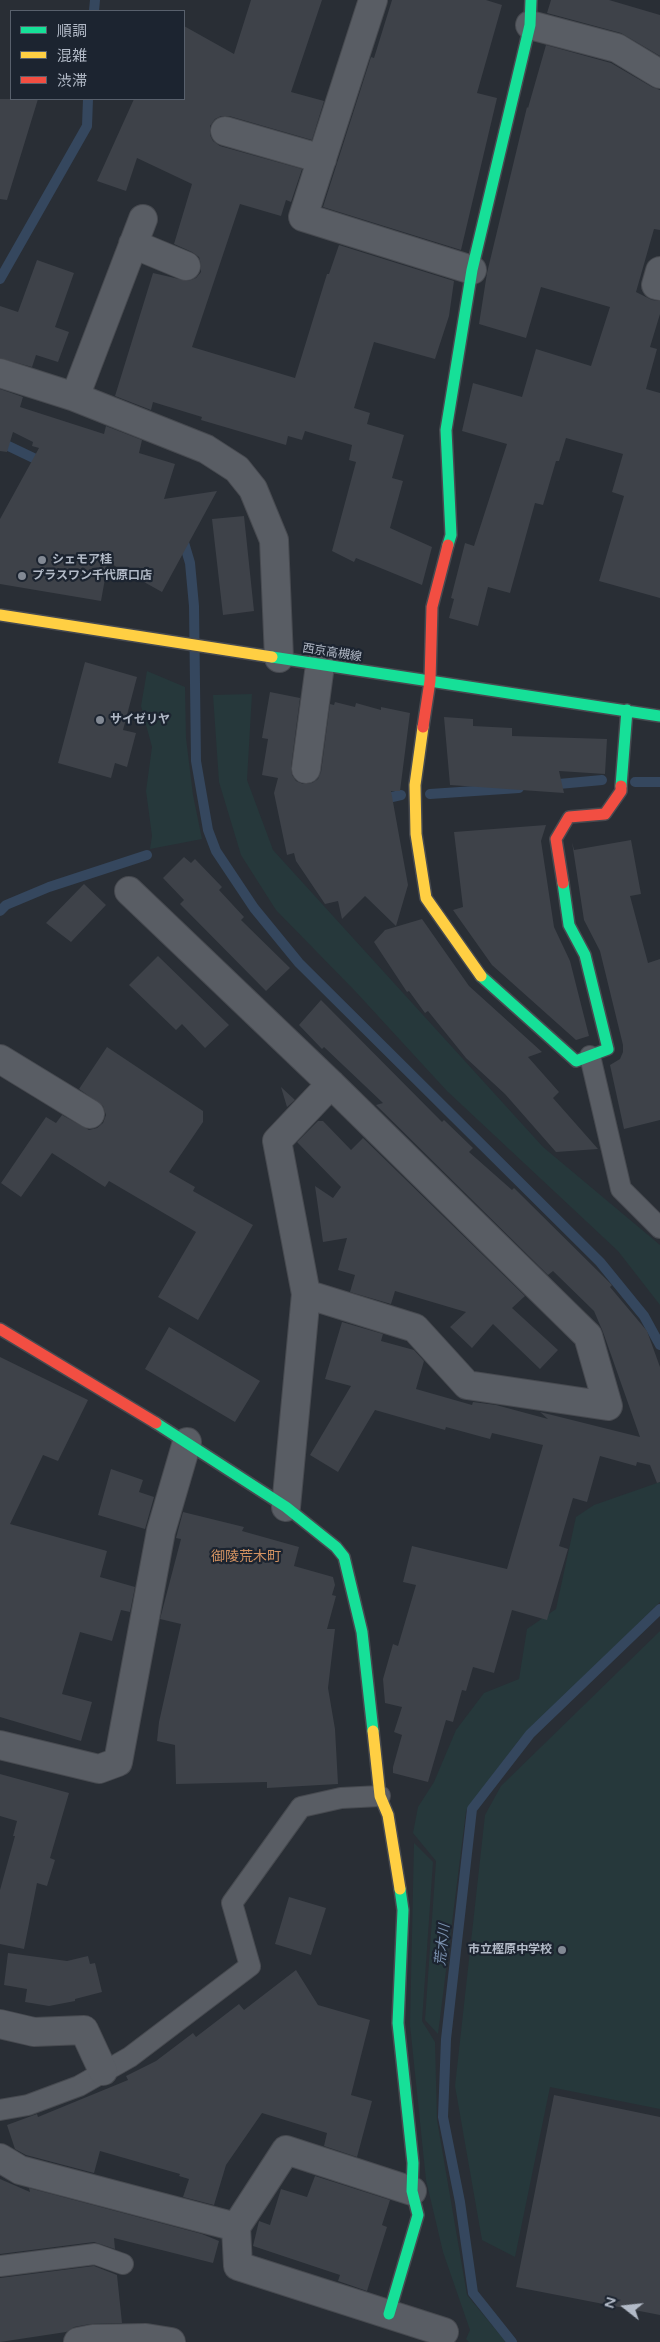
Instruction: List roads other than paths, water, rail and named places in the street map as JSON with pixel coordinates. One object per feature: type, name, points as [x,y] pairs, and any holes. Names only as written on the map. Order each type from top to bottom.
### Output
[{"type":"street","points":[[372,0],[303,217],[472,270]]},
{"type":"street","points":[[626,710],[621,791],[605,814],[569,817],[556,840],[569,926],[585,955],[608,1049],[576,1061],[480,975],[426,898],[416,834],[415,785],[430,681],[432,607],[451,535],[446,430],[472,270],[531,12],[617,48],[660,74]]},
{"type":"street","points":[[225,131],[322,159]]},
{"type":"street","points":[[75,397],[142,219]]},
{"type":"street","points":[[133,244],[186,266]]},
{"type":"street","points":[[660,272],[656,285],[660,286]]},
{"type":"street","points":[[0,373],[75,397],[206,449],[237,469],[253,489],[274,540],[279,658]]},
{"type":"street","name":"西京高槻線","points":[[0,615],[660,716]]},
{"type":"street","points":[[306,769],[320,665]]},
{"type":"street","points":[[129,891],[331,1084],[588,1336],[608,1406],[467,1385],[415,1328],[306,1294]]},
{"type":"street","points":[[0,1059],[90,1114]]},
{"type":"street","points":[[286,1507],[306,1294],[277,1140],[331,1084]]},
{"type":"street","points":[[0,1330],[187,1442],[286,1507],[336,1547],[344,1557],[362,1632],[380,1796],[388,1816],[403,1910],[398,2023],[413,2163],[412,2190],[418,2215],[389,2314]]},
{"type":"street","points":[[0,1745],[99,1769],[118,1762],[161,1531],[187,1442]]},
{"type":"street","points":[[0,2024],[34,2032],[84,2030],[103,2071]]},
{"type":"street","points":[[412,2190],[286,2150],[236,2226],[238,2266],[444,2332]]},
{"type":"street","points":[[0,2158],[20,2170],[236,2226]]},
{"type":"street","points":[[78,2342],[146,2338],[171,2342]]},
{"type":"lane","points":[[590,1056],[621,1189],[660,1228]]},
{"type":"lane","points":[[0,2110],[28,2105],[79,2086],[130,2057],[250,1966],[232,1903],[301,1806],[341,1798],[380,1796]]},
{"type":"lane","points":[[0,2266],[95,2254],[123,2264]]},
{"type":"waterway","points":[[94,10],[95,0]]},
{"type":"waterway","points":[[0,279],[87,126],[88,100]]},
{"type":"waterway","points":[[0,442],[44,463]]},
{"type":"waterway","points":[[182,536],[190,563],[194,606],[196,761],[208,830],[216,851],[254,908],[299,963],[600,1262],[644,1316],[660,1345]]},
{"type":"waterway","points":[[548,785],[602,780]]},
{"type":"waterway","points":[[635,782],[660,782]]},
{"type":"waterway","points":[[430,794],[519,788]]},
{"type":"waterway","points":[[379,800],[401,795]]},
{"type":"waterway","points":[[0,911],[6,905],[49,887],[147,855]]},
{"type":"waterway","name":"荒木川","points":[[512,2342],[473,2293],[460,2202],[443,2117],[446,2039],[472,1809],[530,1734],[660,1609]]},
{"type":"place","name":"シェモア桂","points":[[42,560]]},
{"type":"place","name":"プラスワン千代原口店","points":[[22,576]]},
{"type":"place","name":"サイゼリヤ","points":[[100,720]]},
{"type":"place","name":"市立樫原中学校","points":[[562,1950]]},
{"type":"district","name":"御陵荒木町","points":[[246,1557]]}]
